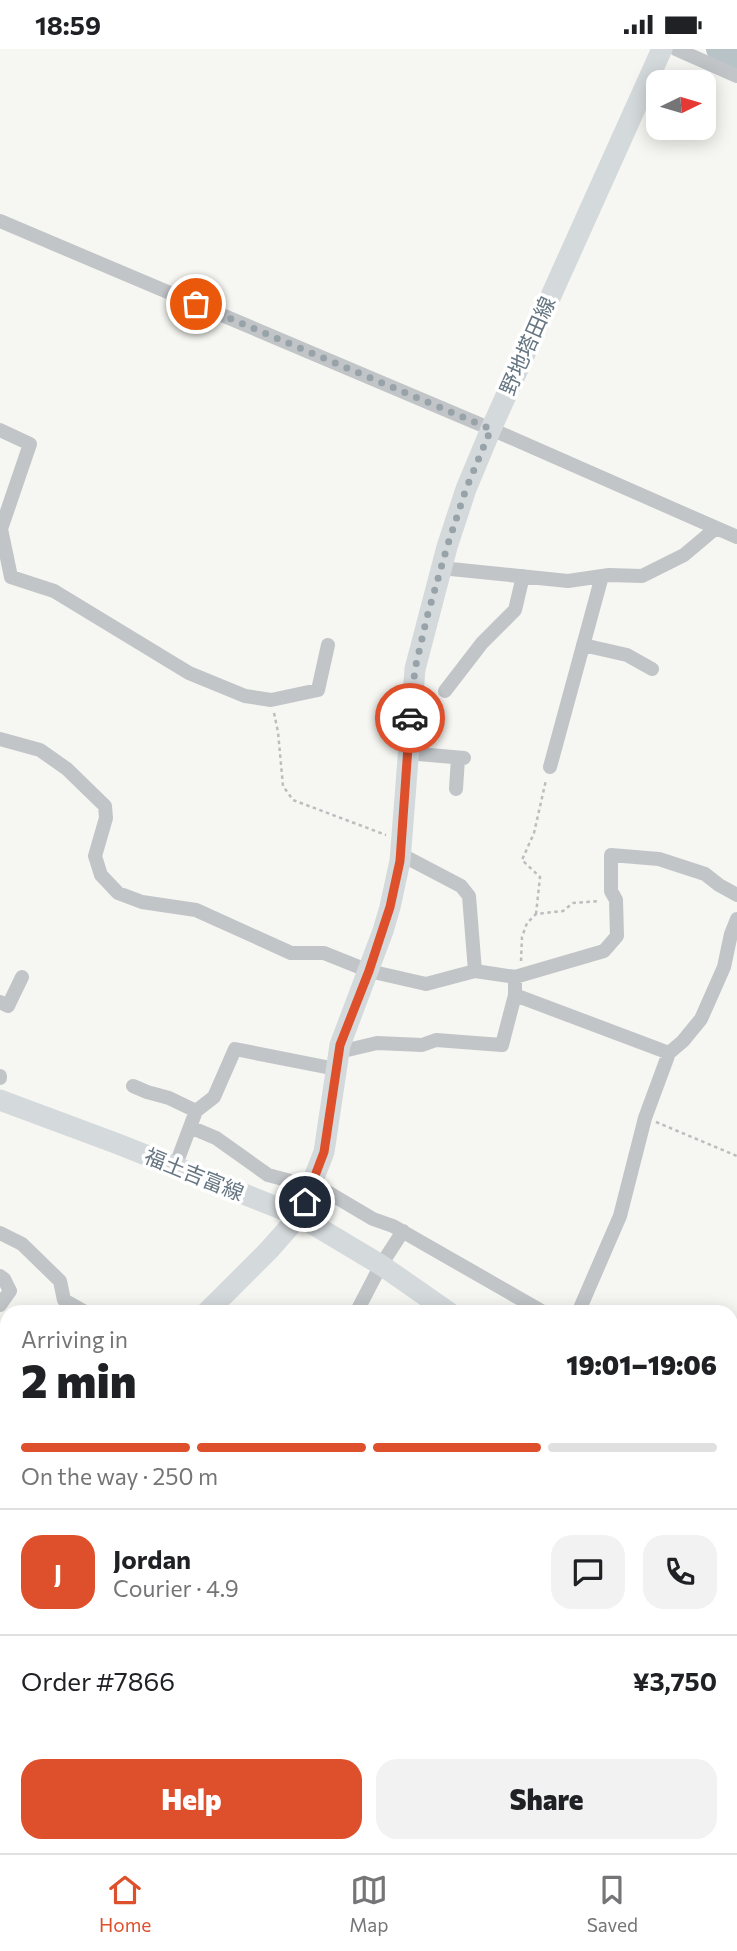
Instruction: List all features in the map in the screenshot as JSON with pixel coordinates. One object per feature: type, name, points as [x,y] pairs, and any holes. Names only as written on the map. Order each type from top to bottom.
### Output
[{"type":"main road","name":"野地塔田線","points":[[214,1305],[299,1216],[312,1187],[324,1152],[340,1045],[390,907],[401,847],[415,669],[441,568],[466,489],[491,429],[662,49]]},
{"type":"main road","name":"福土吉富線","points":[[0,1100],[299,1216],[381,1265],[438,1305]]},
{"type":"street","points":[[676,49],[737,76]]},
{"type":"street","points":[[0,221],[491,429],[737,537]]},
{"type":"street","points":[[0,430],[30,444],[1,529],[11,577],[54,591],[189,673],[245,696],[271,700],[318,690],[328,645]]},
{"type":"street","points":[[441,568],[568,581],[602,576],[642,576],[684,555],[716,528]]},
{"type":"street","points":[[445,691],[482,643],[515,610],[523,576]]},
{"type":"street","points":[[550,767],[602,576]]},
{"type":"street","points":[[583,645],[627,656],[652,669]]},
{"type":"street","points":[[0,739],[40,750],[67,769],[105,806],[106,818],[95,856],[101,874],[118,893],[142,902],[196,910],[291,953],[324,953],[369,971],[426,984],[475,971],[517,976],[604,951],[617,936],[616,900],[611,891],[611,855],[659,859],[705,874],[737,895]]},
{"type":"street","points":[[407,753],[461,758],[456,789]]},
{"type":"street","points":[[401,847],[413,859],[461,887],[469,896],[475,971]]},
{"type":"street","points":[[581,1305],[620,1216],[645,1118],[669,1053],[701,1019],[731,969],[731,934],[737,919]]},
{"type":"street","points":[[175,1167],[196,1111],[214,1097],[235,1049],[337,1060],[377,1043],[422,1045],[436,1039],[502,1045],[517,976]]},
{"type":"street","points":[[0,1003],[8,1006],[22,977]]},
{"type":"street","points":[[515,995],[669,1053]]},
{"type":"street","points":[[133,1086],[169,1098],[196,1111]]},
{"type":"street","points":[[190,1127],[216,1138],[268,1175],[324,1190],[373,1219],[403,1231],[531,1305]]},
{"type":"street","points":[[360,1305],[403,1231]]},
{"type":"street","points":[[0,1233],[22,1244],[60,1281],[64,1300],[73,1305]]},
{"type":"street","points":[[0,1276],[10,1291],[0,1305]]},
{"type":"path","points":[[271,700],[278,732],[283,786],[293,800],[401,847]]},
{"type":"path","points":[[536,914],[540,877],[522,860],[534,833],[550,767]]},
{"type":"path","points":[[517,976],[522,937],[527,923],[536,914],[563,911],[573,903],[616,900]]},
{"type":"path","points":[[645,1118],[737,1156]]},
{"type":"waterway","points":[[718,49],[737,58]]},
{"type":"way so far","points":[[196,304],[491,429],[466,489],[427,617],[415,669],[410,718]]},
{"type":"route","points":[[305,1202],[324,1152],[340,1045],[383,931],[400,861],[410,718]]}]
